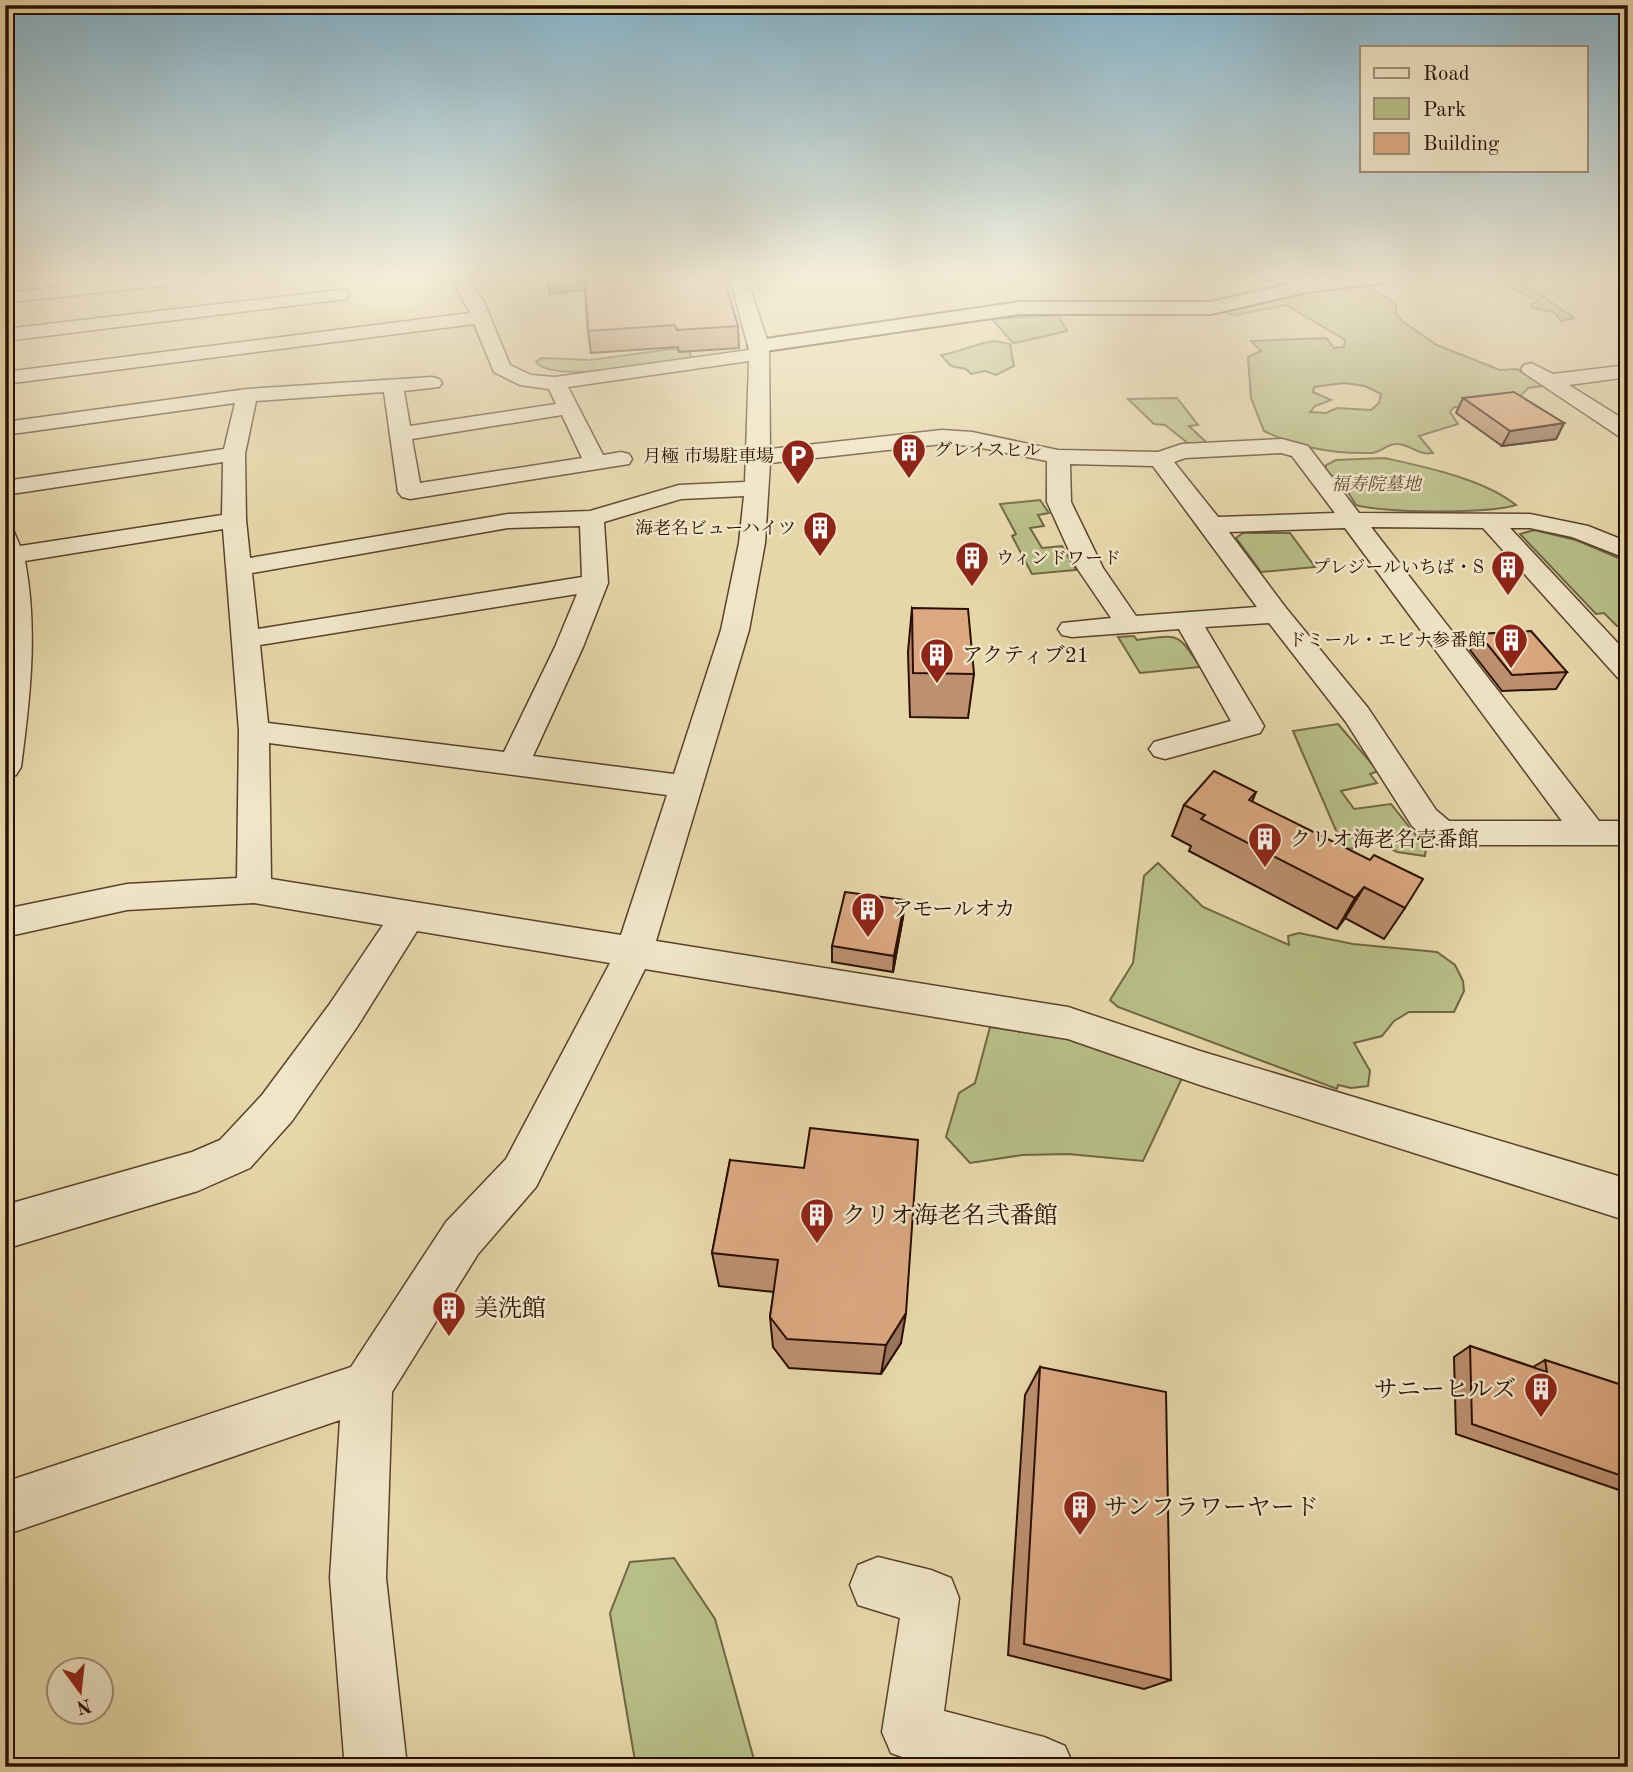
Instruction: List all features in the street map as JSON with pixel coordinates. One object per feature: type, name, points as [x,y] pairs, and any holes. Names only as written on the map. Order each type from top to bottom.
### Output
[{"type":"street","points":[[5,378],[127,358]]},
{"type":"street","points":[[497,358],[501,368],[527,381],[555,383],[711,358]]},
{"type":"street","points":[[368,1764],[358,1578],[367,1386],[462,1238],[521,1173],[634,953],[684,786],[735,630],[752,542],[757,488],[759,358]]},
{"type":"street","points":[[1531,369],[1628,432]]},
{"type":"street","points":[[1549,381],[1628,371]]},
{"type":"street","points":[[5,429],[357,382],[393,387],[432,383]]},
{"type":"street","points":[[555,383],[596,463]]},
{"type":"street","points":[[393,387],[410,492],[621,459]]},
{"type":"street","points":[[247,395],[234,454],[234,520],[254,730],[254,890]]},
{"type":"street","points":[[400,434],[568,408]]},
{"type":"street","points":[[759,457],[942,437],[972,439],[1058,457],[1160,459],[1182,451],[1282,446],[1300,451],[1355,520],[1591,835]]},
{"type":"street","points":[[5,488],[234,454]]},
{"type":"street","points":[[1058,457],[1059,502],[1090,568],[1129,625]]},
{"type":"street","points":[[1160,459],[1276,614],[1357,715],[1424,818],[1442,833],[1628,833]]},
{"type":"street","points":[[239,568],[508,521],[592,517],[679,492],[757,488]]},
{"type":"street","points":[[514,763],[569,648],[595,583],[592,517]]},
{"type":"street","points":[[5,767],[13,717],[19,639],[9,546],[234,520]]},
{"type":"street","points":[[1211,525],[1355,520],[1530,521],[1559,525],[1628,551]]},
{"type":"street","points":[[1489,520],[1628,672]]},
{"type":"street","points":[[246,639],[595,583]]},
{"type":"street","points":[[1072,629],[1276,614]]},
{"type":"street","points":[[1165,749],[1249,726],[1188,622]]},
{"type":"street","points":[[254,730],[684,786]]},
{"type":"street","points":[[5,923],[127,897],[254,890],[1068,1023],[1200,1068],[1628,1200]]},
{"type":"street","points":[[5,1227],[198,1171],[235,1154],[277,1108],[343,1016],[407,917]]},
{"type":"street","points":[[5,1509],[367,1386]]},
{"type":"street","points":[[878,1585],[931,1598],[912,1732],[1044,1767]]},
{"type":"green space","points":[[541,358],[590,360],[607,358],[691,359],[584,372],[546,368],[536,362]]},
{"type":"green space","points":[[943,358],[1012,358],[1014,366],[996,375],[985,371],[971,374],[966,369],[951,366]]},
{"type":"green space","points":[[1248,358],[1469,358],[1500,370],[1516,369],[1550,385],[1528,388],[1504,404],[1473,408],[1454,407],[1450,412],[1458,424],[1419,436],[1433,453],[1423,453],[1397,444],[1372,453],[1344,452],[1302,445],[1264,431],[1251,398]],"holes":[[[1344,383],[1365,386],[1381,394],[1379,403],[1371,410],[1337,408],[1326,413],[1310,412],[1315,406],[1331,400],[1313,392],[1314,387]]]},
{"type":"green space","points":[[1177,398],[1198,425],[1189,426],[1207,443],[1189,444],[1165,425],[1154,424],[1128,399]]},
{"type":"green space","name":"福寿院墓地","points":[[1385,458],[1471,481],[1516,505],[1460,511],[1370,508],[1356,505],[1344,486],[1326,471],[1326,465],[1336,460]]},
{"type":"green space","points":[[1040,500],[1049,513],[1038,515],[1044,526],[1030,528],[1042,548],[1062,546],[1076,570],[1032,574],[1012,536],[1016,534],[1000,504]]},
{"type":"green space","points":[[1534,530],[1576,540],[1628,562],[1628,626],[1617,626],[1604,613],[1596,614],[1520,534]]},
{"type":"green space","points":[[1243,533],[1290,533],[1315,567],[1261,572],[1236,538]]},
{"type":"green space","points":[[1134,636],[1137,640],[1176,638],[1200,667],[1140,673],[1118,637]]},
{"type":"green space","points":[[1338,724],[1378,771],[1370,774],[1377,783],[1341,791],[1354,809],[1391,804],[1426,848],[1425,856],[1397,852],[1380,843],[1356,842],[1357,848],[1344,849],[1293,731]]},
{"type":"green space","points":[[1158,863],[1203,907],[1289,945],[1288,936],[1299,933],[1353,944],[1437,952],[1455,965],[1463,981],[1464,991],[1454,1012],[1409,1012],[1394,1021],[1382,1036],[1354,1043],[1370,1071],[1368,1086],[1351,1088],[1338,1085],[1337,1089],[1118,1007],[1110,1000],[1133,963],[1144,876]]},
{"type":"green space","points":[[990,1027],[1081,1041],[1183,1076],[1143,1161],[1068,1154],[1022,1155],[970,1163],[946,1137],[959,1093],[975,1083]]},
{"type":"green space","points":[[674,1558],[715,1619],[756,1767],[636,1767],[610,1613],[630,1562]]},
{"type":"building","points":[[1514,392],[1564,423],[1510,431],[1463,398]]},
{"type":"building","points":[[912,608],[968,609],[974,674],[913,673]]},
{"type":"building","points":[[1531,631],[1567,672],[1512,675],[1479,634]]},
{"type":"building","points":[[1214,771],[1256,792],[1249,800],[1370,860],[1374,855],[1423,879],[1405,908],[1364,887],[1355,898],[1201,819],[1205,815],[1184,805]]},
{"type":"building","name":"アモールオカ","points":[[845,892],[905,900],[894,956],[832,946]]},
{"type":"building","name":"クリオ海老名弐番館","points":[[810,1128],[918,1140],[906,1313],[886,1345],[787,1339],[770,1317],[778,1260],[712,1253],[730,1160],[804,1168]]},
{"type":"building","name":"サニーヒルズ","points":[[1470,1346],[1547,1372],[1545,1360],[1628,1387],[1628,1478],[1472,1424]]},
{"type":"building","name":"サンフラワーヤード","points":[[1040,1367],[1166,1392],[1171,1680],[1024,1644]]},
{"type":"place","name":"グレイスヒル","points":[[909,480]]},
{"type":"place","name":"月極 市場駐車場","points":[[798,486]]},
{"type":"place","name":"海老名ビューハイツ","points":[[820,558]]},
{"type":"place","name":"ウィンドワード","points":[[972,588]]},
{"type":"place","name":"プレジールいちば・S","points":[[1508,597]]},
{"type":"place","name":"ドミール・エビナ参番館","points":[[1511,670]]},
{"type":"place","name":"アクティブ21","points":[[937,685]]},
{"type":"place","name":"クリオ海老名壱番館","points":[[1265,869]]},
{"type":"place","name":"アモールオカ","points":[[868,939]]},
{"type":"place","name":"クリオ海老名弐番館","points":[[817,1245]]},
{"type":"place","name":"美洗館","points":[[449,1338]]},
{"type":"place","name":"サニーヒルズ","points":[[1541,1419]]},
{"type":"place","name":"サンフラワーヤード","points":[[1080,1537]]}]
